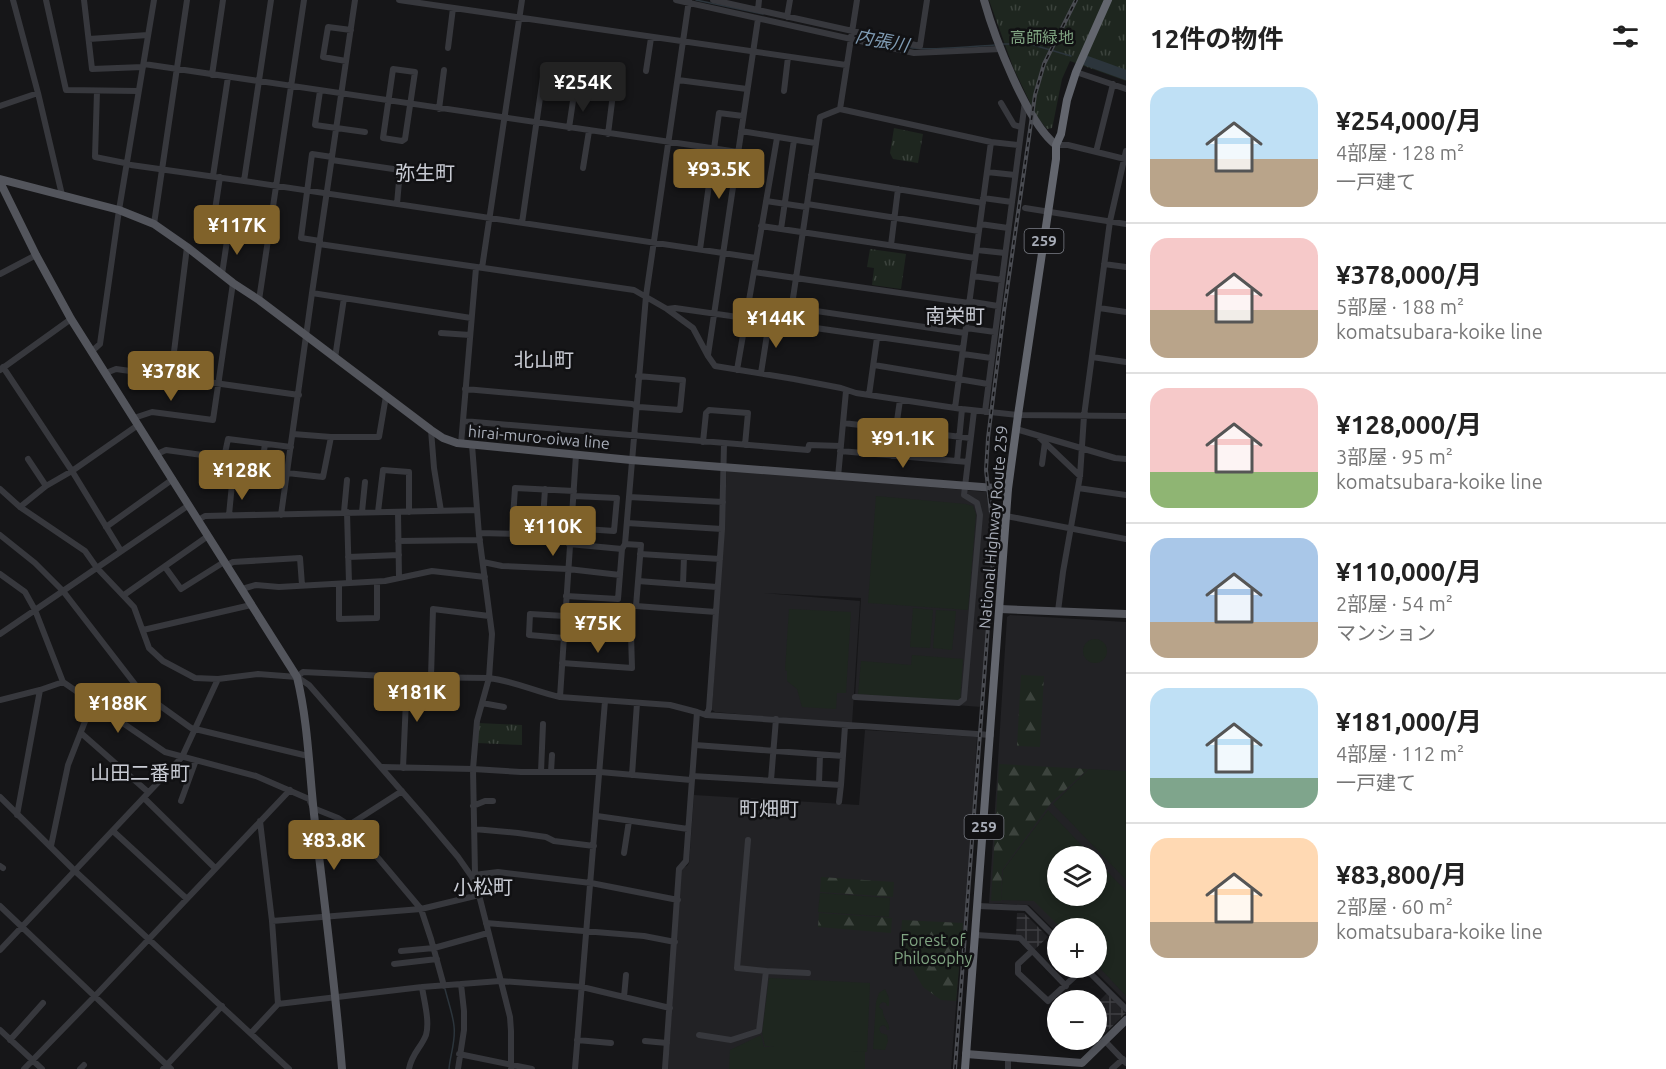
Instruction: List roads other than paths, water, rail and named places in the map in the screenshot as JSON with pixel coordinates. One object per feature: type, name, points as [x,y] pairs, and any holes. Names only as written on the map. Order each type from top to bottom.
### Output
[{"type":"highway","name":"National Highway Route 259","points":[[965,1069],[1008,489],[1016,429],[1056,159],[1056,145],[1061,134],[1067,100],[1076,72],[1108,0]]},
{"type":"main road","points":[[984,0],[1000,46],[1025,101],[1046,138],[1056,145]]},
{"type":"main road","points":[[0,181],[36,255],[71,319],[297,677],[303,703],[342,1069]]},
{"type":"main road","name":"hirai-muro-oiwa line","points":[[0,181],[119,210],[154,224],[450,441],[461,444],[631,460],[1008,489]]},
{"type":"main road","points":[[1000,609],[1126,614]]},
{"type":"main road","points":[[1107,1039],[1126,1020]]},
{"type":"main road","points":[[966,1054],[1077,1066],[1086,1061],[1096,1050]]},
{"type":"street","points":[[13,0],[62,195]]},
{"type":"street","points":[[46,0],[66,90],[138,91]]},
{"type":"street","points":[[84,0],[92,69],[143,65],[738,152]]},
{"type":"street","points":[[92,352],[100,344],[119,210],[154,0]]},
{"type":"street","points":[[154,224],[187,0]]},
{"type":"street","points":[[212,75],[223,0]]},
{"type":"street","points":[[244,181],[271,0]]},
{"type":"street","points":[[259,300],[304,0]]},
{"type":"street","points":[[281,515],[355,0]]},
{"type":"street","points":[[399,0],[846,65]]},
{"type":"street","points":[[461,444],[471,318],[490,218],[522,0]]},
{"type":"street","points":[[676,0],[914,53],[1000,46]]},
{"type":"street","points":[[713,0],[920,46],[927,0]]},
{"type":"street","points":[[758,10],[759,0]]},
{"type":"street","points":[[787,17],[790,0]]},
{"type":"street","points":[[840,109],[852,31],[854,0]]},
{"type":"street","points":[[566,596],[618,598],[627,524],[645,296],[689,2]]},
{"type":"street","points":[[448,48],[453,8]]},
{"type":"street","points":[[708,356],[758,19]]},
{"type":"street","points":[[346,61],[323,57],[328,27],[351,30]]},
{"type":"street","points":[[88,39],[148,35]]},
{"type":"street","points":[[646,71],[651,38]]},
{"type":"street","points":[[784,90],[788,57]]},
{"type":"street","points":[[393,69],[415,72],[410,105],[405,139],[402,141],[383,138],[393,69]]},
{"type":"street","points":[[439,109],[444,70]]},
{"type":"street","points":[[1076,72],[1126,89]]},
{"type":"street","points":[[522,223],[543,76]]},
{"type":"street","points":[[215,210],[216,177],[228,77]]},
{"type":"street","points":[[678,80],[747,89]]},
{"type":"street","points":[[1096,152],[1113,84]]},
{"type":"street","points":[[608,134],[614,86]]},
{"type":"street","points":[[97,91],[95,157],[162,170],[756,258]]},
{"type":"street","points":[[320,91],[315,125],[365,132]]},
{"type":"street","points":[[0,106],[38,93]]},
{"type":"street","points":[[569,128],[574,94]]},
{"type":"street","points":[[985,412],[1025,101]]},
{"type":"street","points":[[1001,104],[1014,125],[1021,127]]},
{"type":"street","points":[[789,325],[820,117],[840,109],[991,142],[1019,145]]},
{"type":"street","points":[[700,249],[719,113],[743,116]]},
{"type":"street","points":[[583,168],[589,131]]},
{"type":"street","points":[[741,131],[815,143]]},
{"type":"street","points":[[737,370],[777,138]]},
{"type":"street","points":[[782,229],[794,140]]},
{"type":"street","points":[[957,462],[959,379],[991,142]]},
{"type":"street","points":[[1056,145],[1068,145],[1125,159]]},
{"type":"street","points":[[1058,611],[1080,476],[1084,416],[1110,221],[1126,151]]},
{"type":"street","points":[[397,204],[400,170],[312,154],[301,238],[319,243],[479,268],[634,290],[667,309],[693,328],[715,366],[869,395],[974,411],[1018,415],[1126,416]]},
{"type":"street","points":[[987,172],[1015,175]]},
{"type":"street","points":[[811,175],[983,201],[1011,202]]},
{"type":"street","points":[[891,246],[898,189]]},
{"type":"street","points":[[766,201],[894,218],[1008,228]]},
{"type":"street","points":[[1025,208],[1126,224]]},
{"type":"street","points":[[761,226],[975,258]]},
{"type":"street","points":[[222,274],[228,234]]},
{"type":"street","points":[[171,376],[187,247]]},
{"type":"street","points":[[977,250],[1005,253]]},
{"type":"street","points":[[0,274],[36,255]]},
{"type":"street","points":[[1104,264],[1126,267]]},
{"type":"street","points":[[754,272],[998,306]]},
{"type":"street","points":[[972,276],[1002,280]]},
{"type":"street","points":[[20,507],[46,486],[72,471],[152,412],[213,420],[232,283]]},
{"type":"street","points":[[312,293],[471,318]]},
{"type":"street","points":[[335,358],[344,298]]},
{"type":"street","points":[[749,301],[995,332]]},
{"type":"street","points":[[667,309],[675,308],[877,338],[991,358]]},
{"type":"street","points":[[1099,308],[1126,312]]},
{"type":"street","points":[[71,319],[2,369],[72,471],[121,551]]},
{"type":"street","points":[[760,373],[769,322]]},
{"type":"street","points":[[441,333],[470,334]]},
{"type":"street","points":[[869,395],[877,338]]},
{"type":"street","points":[[1092,357],[1126,362]]},
{"type":"street","points":[[874,365],[988,384]]},
{"type":"street","points":[[106,373],[116,369],[298,395]]},
{"type":"street","points":[[465,389],[680,410],[683,380],[638,376]]},
{"type":"street","points":[[838,477],[846,391]]},
{"type":"street","points":[[293,434],[379,437],[387,396]]},
{"type":"street","points":[[892,456],[900,400]]},
{"type":"street","points":[[703,442],[706,413],[709,410],[748,413],[745,445]]},
{"type":"street","points":[[855,697],[959,703],[963,701],[980,514],[977,503],[964,495],[974,411]]},
{"type":"street","points":[[463,421],[807,450],[809,445],[892,456],[968,462]]},
{"type":"street","points":[[843,423],[970,438]]},
{"type":"street","points":[[431,429],[441,511]]},
{"type":"street","points":[[1016,429],[1115,458],[1126,459]]},
{"type":"street","points":[[1037,435],[1080,476]]},
{"type":"street","points":[[287,473],[323,477],[331,437]]},
{"type":"street","points":[[157,454],[166,450],[224,458],[228,439],[291,447]]},
{"type":"street","points":[[1042,464],[1045,442]]},
{"type":"street","points":[[260,478],[265,444]]},
{"type":"street","points":[[706,715],[709,709],[722,529],[724,444]]},
{"type":"street","points":[[472,445],[479,532],[492,634],[489,678],[477,721],[473,769],[474,876],[510,1017],[511,1067]]},
{"type":"street","points":[[560,697],[576,455]]},
{"type":"street","points":[[28,459],[46,486]]},
{"type":"street","points":[[378,512],[383,470],[409,472],[409,512]]},
{"type":"street","points":[[106,527],[173,479]]},
{"type":"street","points":[[348,480],[346,512],[349,584]]},
{"type":"street","points":[[362,512],[365,482]]},
{"type":"street","points":[[229,515],[232,484]]},
{"type":"street","points":[[512,533],[515,488],[545,489],[617,498],[614,531],[570,528]]},
{"type":"street","points":[[1078,488],[1126,495]]},
{"type":"street","points":[[0,489],[20,507],[85,551],[134,607],[149,648],[163,661],[195,678],[218,679],[258,674],[297,677],[309,685],[474,876]]},
{"type":"street","points":[[542,534],[545,489]]},
{"type":"street","points":[[629,497],[723,502]]},
{"type":"street","points":[[0,634],[189,505]]},
{"type":"street","points":[[198,519],[205,516],[229,515],[477,510]]},
{"type":"street","points":[[398,512],[399,578]]},
{"type":"street","points":[[1006,516],[1126,539]]},
{"type":"street","points":[[627,524],[722,529]]},
{"type":"street","points":[[479,532],[570,535]]},
{"type":"street","points":[[0,535],[35,563],[63,591],[141,692],[191,728],[308,756]]},
{"type":"street","points":[[124,595],[208,536]]},
{"type":"street","points":[[398,541],[480,540]]},
{"type":"street","points":[[569,544],[641,545],[636,606],[716,612]]},
{"type":"street","points":[[640,554],[720,559]]},
{"type":"street","points":[[348,557],[399,555]]},
{"type":"street","points":[[683,584],[684,557]]},
{"type":"street","points":[[165,567],[181,589],[233,562],[300,558],[302,585]]},
{"type":"street","points":[[483,562],[502,567],[568,569],[620,575]]},
{"type":"street","points":[[242,589],[256,585],[279,587],[377,582],[432,571],[485,577]]},
{"type":"street","points":[[0,574],[25,592],[35,610],[63,682],[165,752],[256,776],[309,799],[314,808],[349,825],[421,909],[444,986]]},
{"type":"street","points":[[638,581],[717,587]]},
{"type":"street","points":[[339,584],[339,619],[377,618],[377,582]]},
{"type":"street","points":[[143,630],[251,605]]},
{"type":"street","points":[[431,677],[433,609],[489,616]]},
{"type":"street","points":[[564,638],[529,635],[530,614],[565,616]]},
{"type":"street","points":[[562,663],[632,668],[632,634],[564,627]]},
{"type":"street","points":[[297,677],[303,672],[503,679],[543,694],[670,705],[706,715],[991,735]]},
{"type":"street","points":[[403,768],[406,677]]},
{"type":"street","points":[[0,950],[182,757],[218,679]]},
{"type":"street","points":[[0,700],[63,682]]},
{"type":"street","points":[[17,815],[40,690]]},
{"type":"street","points":[[51,846],[68,765],[93,701]]},
{"type":"street","points":[[575,1069],[605,701]]},
{"type":"street","points":[[482,703],[504,707]]},
{"type":"street","points":[[632,775],[637,703]]},
{"type":"street","points":[[665,1069],[679,869],[686,861],[697,712]]},
{"type":"street","points":[[771,780],[776,719]]},
{"type":"street","points":[[541,772],[543,724]]},
{"type":"street","points":[[840,802],[845,726]]},
{"type":"street","points":[[81,733],[146,795],[215,868]]},
{"type":"street","points":[[695,745],[843,756]]},
{"type":"street","points":[[551,772],[552,755]]},
{"type":"street","points":[[819,755],[819,783]]},
{"type":"street","points":[[181,801],[196,760]]},
{"type":"street","points":[[382,767],[600,772],[841,785]]},
{"type":"street","points":[[24,1069],[290,790]]},
{"type":"street","points":[[318,845],[402,791]]},
{"type":"street","points":[[1,800],[288,1069]]},
{"type":"street","points":[[473,806],[485,801],[493,801]]},
{"type":"street","points":[[597,816],[688,829]]},
{"type":"street","points":[[260,821],[272,921],[278,1004]]},
{"type":"street","points":[[624,853],[629,821]]},
{"type":"street","points":[[474,829],[518,832],[546,837],[554,841],[594,846]]},
{"type":"street","points":[[113,831],[187,899]]},
{"type":"street","points":[[748,840],[737,968],[808,973]]},
{"type":"street","points":[[474,876],[498,872],[591,883],[678,900]]},
{"type":"street","points":[[272,921],[421,909],[478,895]]},
{"type":"street","points":[[0,906],[167,1068],[222,1006]]},
{"type":"street","points":[[978,906],[1026,908],[1047,929]]},
{"type":"street","points":[[486,923],[644,936],[675,942]]},
{"type":"street","points":[[401,951],[434,948],[488,933]]},
{"type":"street","points":[[976,935],[1020,938],[1066,986]]},
{"type":"street","points":[[1032,951],[1018,964],[1018,973],[1048,1001],[1074,978]]},
{"type":"street","points":[[394,964],[437,959]]},
{"type":"street","points":[[699,1035],[731,1040],[759,1031],[766,971]]},
{"type":"street","points":[[624,997],[626,975]]},
{"type":"street","points":[[1094,978],[1126,1009]]},
{"type":"street","points":[[250,1033],[278,1004],[422,987],[500,981],[582,987],[670,1008]]},
{"type":"street","points":[[458,1069],[464,1021],[461,984]]},
{"type":"street","points":[[409,1069],[411,1059],[426,1036],[427,1024],[422,987]]},
{"type":"street","points":[[10,1040],[43,1003]]},
{"type":"street","points":[[0,1030],[42,1069]]},
{"type":"street","points":[[577,1040],[610,1042]]},
{"type":"street","points":[[645,1041],[667,1043]]},
{"type":"street","points":[[1107,1043],[1125,1060],[1112,1069]]},
{"type":"street","points":[[459,1054],[511,1067],[532,1069]]},
{"type":"street","points":[[1008,1058],[1008,1069]]},
{"type":"waterway","name":"内張川","points":[[696,0],[763,14]]},
{"type":"waterway","name":"内張川","points":[[1003,44],[1030,44],[1071,56]]},
{"type":"waterway","name":"内張川","points":[[902,45],[920,49],[995,45]]},
{"type":"waterway","name":"内張川","points":[[1087,61],[1126,75]]},
{"type":"waterway","points":[[445,989],[453,1017],[454,1032],[449,1069]]},
{"type":"railway","points":[[955,1069],[993,559],[993,530],[986,470],[988,438],[1035,95],[1044,64],[1076,0]]},
{"type":"district","name":"弥生町","points":[[425,173]]},
{"type":"district","name":"南栄町","points":[[955,316]]},
{"type":"district","name":"北山町","points":[[544,360]]},
{"type":"district","name":"山田二番町","points":[[140,773]]},
{"type":"district","name":"町畑町","points":[[769,809]]},
{"type":"district","name":"小松町","points":[[483,887]]},
{"type":"park label","name":"高師緑地","points":[[1042,37]]},
{"type":"park label","name":"Forest of Philosophy","points":[[933,949]]}]
